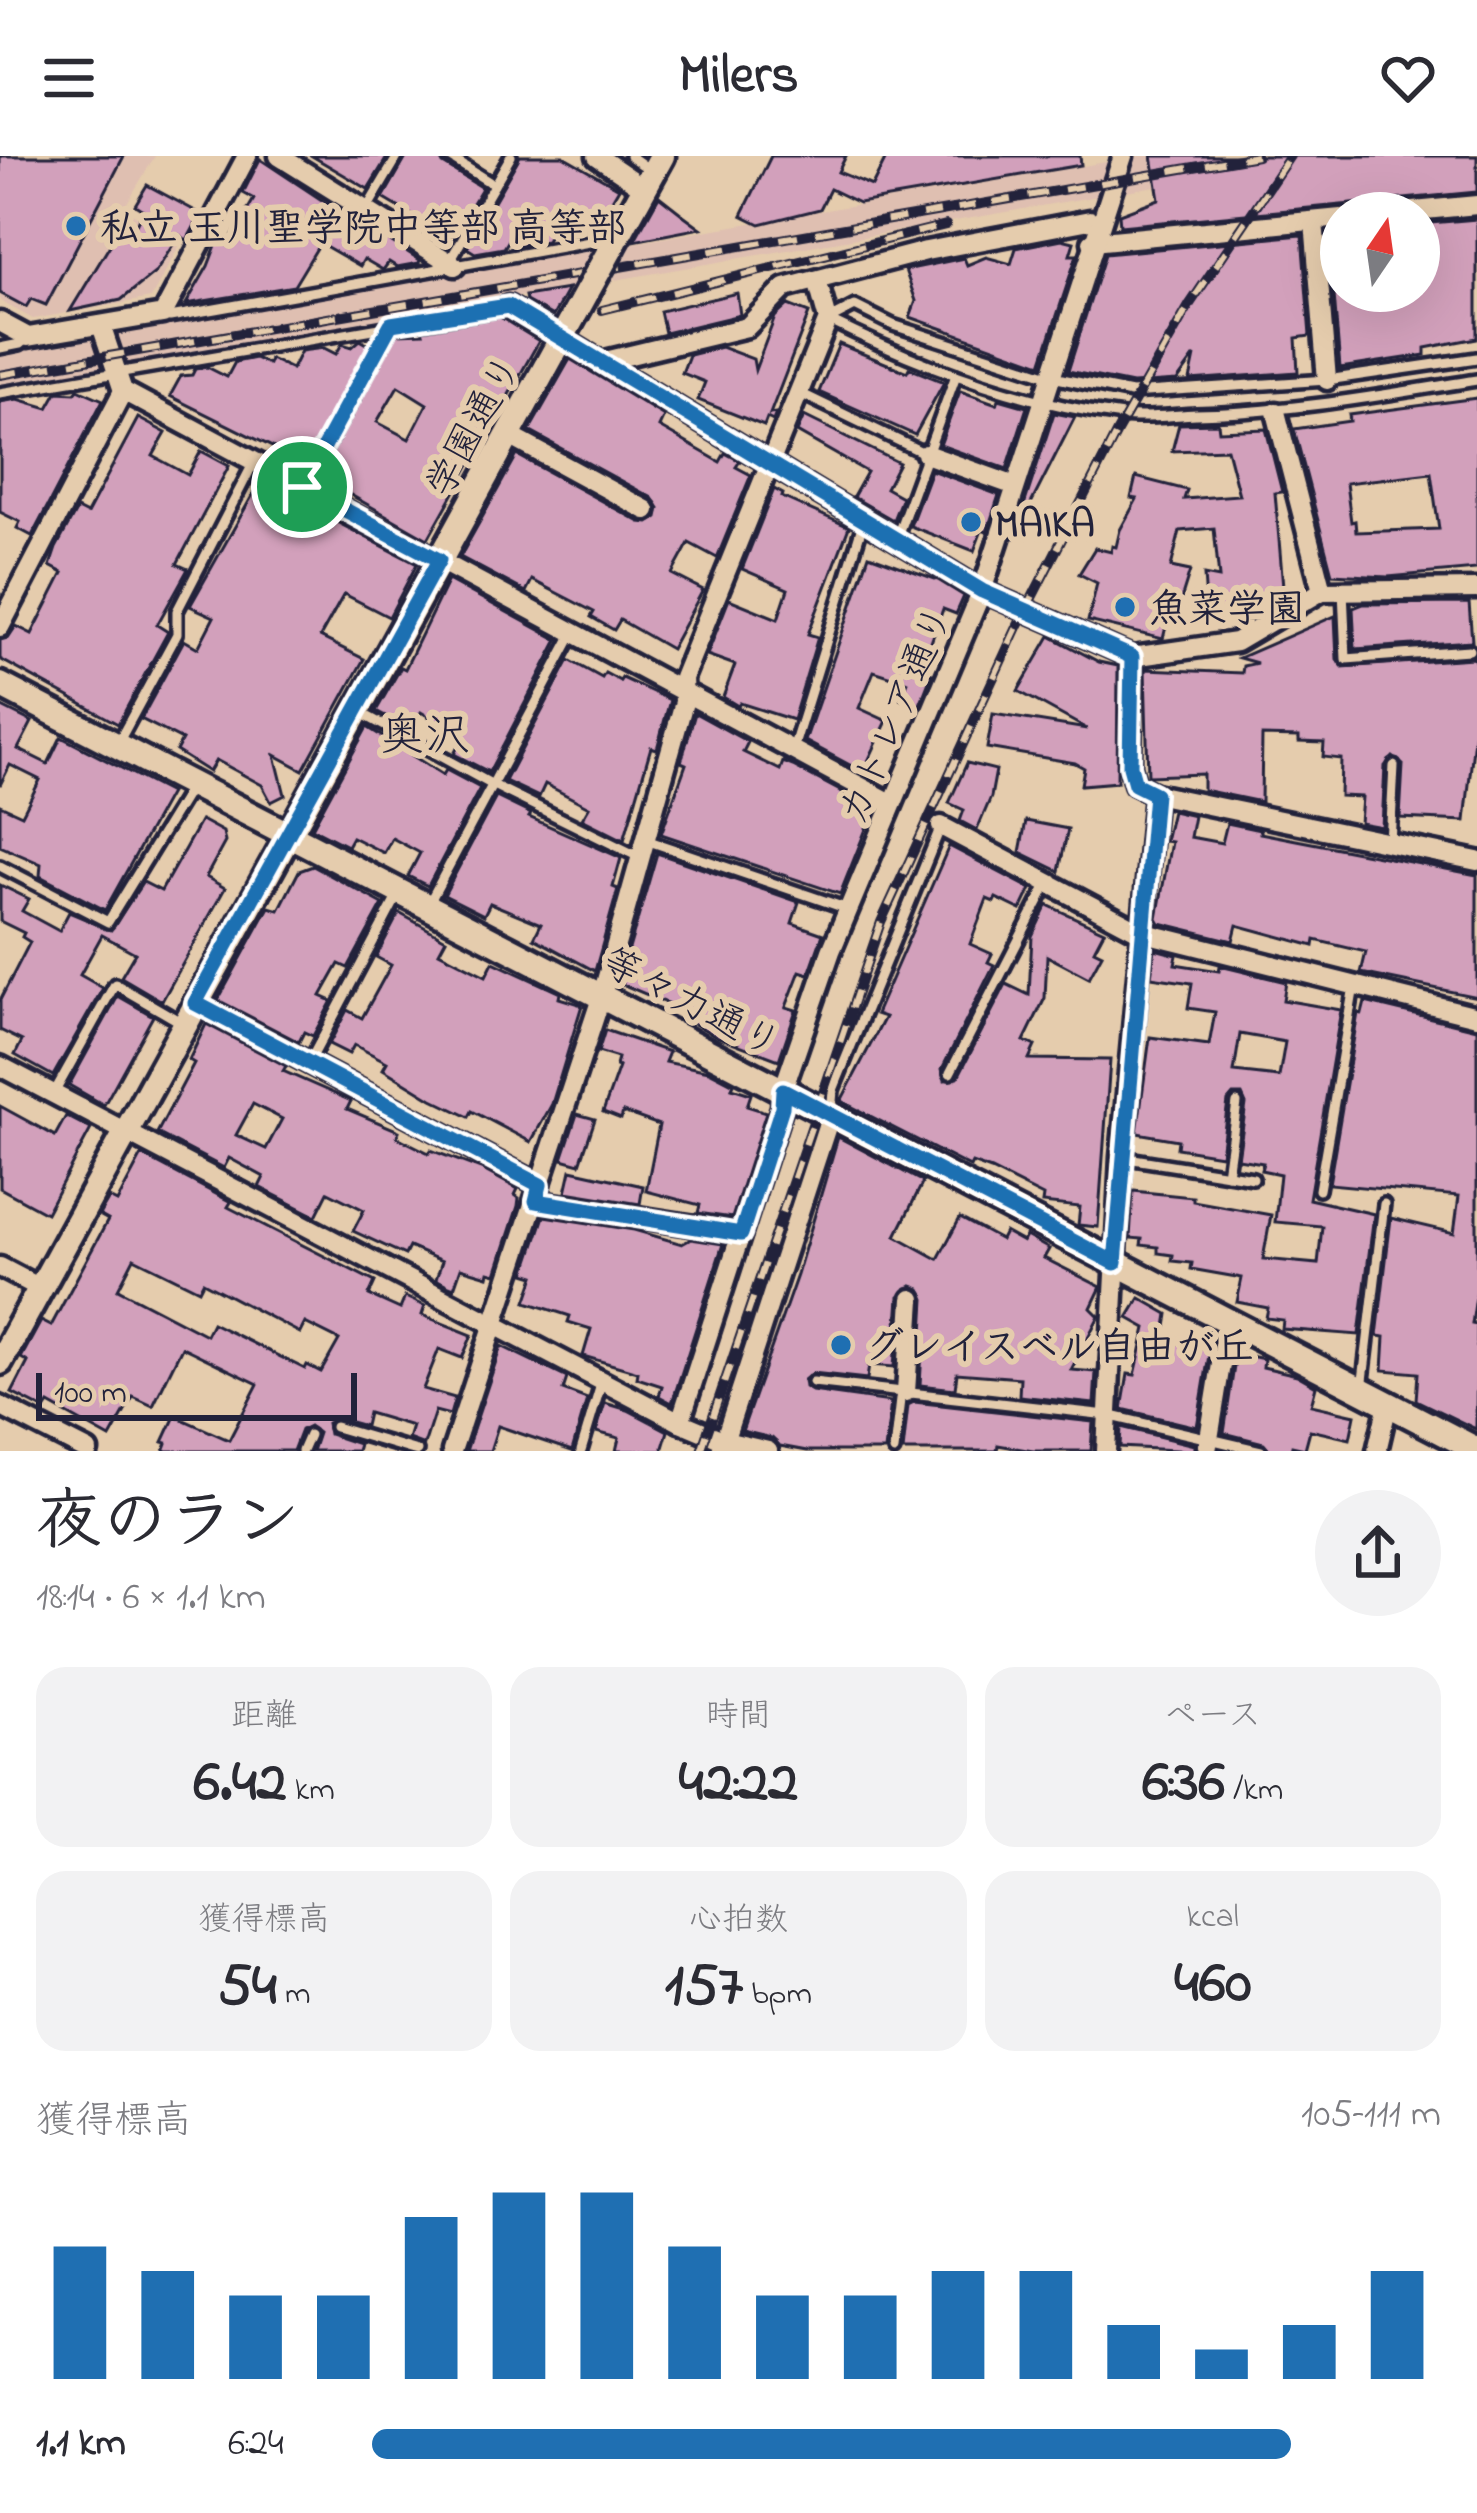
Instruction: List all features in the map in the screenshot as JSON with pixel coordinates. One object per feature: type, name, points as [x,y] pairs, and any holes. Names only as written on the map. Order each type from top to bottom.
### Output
[{"type":"street","points":[[0,322],[28,337],[163,314],[247,156]]},
{"type":"street","points":[[278,156],[452,264]]},
{"type":"street","points":[[597,156],[653,172]]},
{"type":"street","name":"カトレア通り","points":[[680,1422],[782,1107],[783,1090],[848,909],[982,591],[1123,156]]},
{"type":"street","name":"学園通り","points":[[0,1362],[653,172]]},
{"type":"street","points":[[1440,209],[1477,205]]},
{"type":"street","points":[[601,362],[747,327],[785,288],[947,247],[1090,220]]},
{"type":"street","points":[[1092,242],[1320,220]]},
{"type":"street","points":[[1314,221],[1328,380]]},
{"type":"street","points":[[452,1451],[602,995],[685,691],[683,678],[828,320],[817,280]]},
{"type":"street","points":[[508,306],[982,591],[1132,657],[1236,642],[1322,591],[1477,589]]},
{"type":"street","points":[[101,325],[120,382],[254,461],[891,803]]},
{"type":"street","points":[[0,627],[120,382]]},
{"type":"street","points":[[1276,412],[1322,591]]},
{"type":"street","points":[[508,435],[646,509]]},
{"type":"street","points":[[926,454],[1015,486]]},
{"type":"street","points":[[1132,657],[1130,766],[1135,784],[1155,794],[1477,861]]},
{"type":"street","name":"等々力通り","points":[[0,685],[1477,1450]]},
{"type":"street","points":[[1106,1451],[1121,1156],[1155,794]]},
{"type":"street","points":[[941,826],[1141,932],[1477,1016]]},
{"type":"street","points":[[189,1013],[309,1063],[538,1193],[741,1234]]},
{"type":"street","points":[[0,1066],[723,1446],[768,1451]]},
{"type":"street","points":[[723,1446],[831,1114]]},
{"type":"street","points":[[0,1267],[40,1288]]},
{"type":"street","points":[[903,1392],[912,1299]]},
{"type":"street","points":[[1208,1445],[1228,1322]]},
{"type":"street","points":[[1377,1451],[1388,1404]]},
{"type":"street","points":[[0,1406],[77,1449]]},
{"type":"lane","points":[[366,210],[398,156]]},
{"type":"lane","points":[[448,156],[494,185]]},
{"type":"lane","points":[[452,264],[511,156]]},
{"type":"lane","points":[[630,156],[653,172]]},
{"type":"lane","points":[[163,314],[170,317],[452,264],[615,241]]},
{"type":"lane","points":[[0,393],[120,382],[391,324],[508,306]]},
{"type":"lane","points":[[828,320],[855,306],[893,326],[1052,377],[1131,393],[1328,380],[1477,358]]},
{"type":"lane","points":[[828,320],[956,375],[1125,416],[1276,412],[1477,380]]},
{"type":"lane","points":[[302,487],[391,324]]},
{"type":"lane","points":[[0,348],[28,337]]},
{"type":"lane","points":[[896,539],[956,375]]},
{"type":"lane","points":[[798,392],[926,454]]},
{"type":"lane","points":[[117,746],[177,634],[177,611],[254,461]]},
{"type":"lane","points":[[794,749],[864,520]]},
{"type":"lane","points":[[1343,590],[1346,658],[1469,650]]},
{"type":"lane","points":[[428,905],[574,632]]},
{"type":"lane","points":[[356,711],[491,784],[643,849],[848,909]]},
{"type":"lane","points":[[1390,843],[1394,766]]},
{"type":"lane","points":[[0,866],[108,922],[193,785]]},
{"type":"lane","points":[[831,1114],[833,1090],[941,826]]},
{"type":"lane","points":[[950,1073],[1047,885]]},
{"type":"lane","points":[[309,1063],[400,891]]},
{"type":"lane","points":[[53,1094],[115,984],[189,1013]]},
{"type":"lane","points":[[1318,1190],[1354,986]]},
{"type":"lane","points":[[1227,1174],[1237,1103]]},
{"type":"lane","points":[[1121,1156],[1253,1178]]},
{"type":"lane","points":[[1362,1391],[1384,1204]]},
{"type":"lane","points":[[581,1451],[602,1381]]},
{"type":"lane","points":[[813,1382],[1107,1415],[1208,1445],[1261,1451]]},
{"type":"lane","points":[[894,1451],[903,1392]]},
{"type":"lane","points":[[335,1427],[416,1451]]},
{"type":"lane","points":[[302,1451],[309,1436]]},
{"type":"shaded area","name":"私立 玉川聖学院中等部 高等部","points":[[0,156],[155,156],[124,208],[181,243],[151,298],[33,319],[0,301]]},
{"type":"shaded area","points":[[1141,156],[1328,156],[0,387],[0,352]]},
{"type":"building","points":[[0,156],[124,156],[46,305],[31,299],[26,307],[0,293]]},
{"type":"building","points":[[312,156],[388,156],[368,189]]},
{"type":"building","points":[[407,156],[439,156],[443,164],[482,188],[448,244],[416,226],[420,220],[383,198]]},
{"type":"building","points":[[520,156],[563,156],[619,188],[593,232],[559,216],[546,241],[519,245],[509,240],[504,248],[475,253],[467,248]]},
{"type":"building","points":[[771,156],[846,156],[838,172],[872,186],[887,156],[1080,156],[1081,165],[859,203],[830,189],[820,209],[760,224],[742,215]]},
{"type":"building","points":[[1152,156],[1477,156],[1477,192],[1320,192],[1320,207],[1120,226],[1119,214],[1159,199]]},
{"type":"building","points":[[260,159],[419,263],[397,267],[389,262],[383,270],[364,259],[360,266],[320,243],[294,286],[186,304],[218,240],[227,245],[254,199],[243,193]]},
{"type":"building","points":[[147,185],[201,214],[187,240],[179,235],[156,272],[121,300],[70,311],[118,232],[129,238],[143,210],[135,205]]},
{"type":"building","points":[[659,196],[682,214],[701,228],[634,241]]},
{"type":"building","points":[[1477,219],[1477,338],[1425,348],[1425,355],[1340,368],[1335,312],[1440,312],[1440,222]]},
{"type":"building","points":[[1302,235],[1310,336],[1296,338],[1298,372],[1190,380],[1195,356],[1177,381],[1132,384],[1068,371],[1105,254]]},
{"type":"building","points":[[1062,239],[1074,242],[1070,255],[1077,255],[1041,364],[910,317],[916,301],[905,270],[964,258],[967,265],[986,257],[1011,264],[1016,248]]},
{"type":"building","points":[[568,289],[553,316],[526,301],[525,296]]},
{"type":"building","points":[[737,293],[740,315],[665,333],[660,311]]},
{"type":"building","points":[[788,305],[809,313],[770,414],[776,413],[773,421],[767,418],[764,426],[698,400],[705,382],[682,373],[689,355],[721,347],[753,359],[755,370],[775,317]]},
{"type":"building","points":[[500,317],[539,341],[428,539],[319,477],[396,334]],"holes":[[[398,386],[427,404],[409,439],[377,422]]]},
{"type":"building","points":[[360,340],[369,345],[303,468],[276,454],[278,450],[170,396],[181,376],[192,375],[195,369],[207,367],[227,377],[235,362],[255,358],[292,369],[301,351],[324,348],[336,354],[342,344],[352,347]]},
{"type":"building","points":[[839,344],[944,382],[915,435],[819,392]]},
{"type":"building","points":[[570,359],[664,416],[659,427],[720,462],[725,453],[751,475],[717,558],[689,543],[672,574],[703,590],[671,649],[620,620],[614,630],[591,617],[594,612],[532,580],[526,592],[460,557],[517,455],[640,522],[657,517],[659,508],[652,498],[529,431]]},
{"type":"building","points":[[78,389],[103,400],[32,536],[17,528],[20,522],[0,512],[0,402],[18,399],[48,408],[57,392]]},
{"type":"building","points":[[960,391],[997,404],[999,399],[1027,407],[1007,469],[940,445]]},
{"type":"building","points":[[1477,398],[1477,569],[1388,577],[1332,574],[1294,429],[1350,421],[1349,415]],"holes":[[[1431,473],[1439,529],[1356,532],[1346,483]]]},
{"type":"building","points":[[1054,413],[1075,417],[1013,539]]},
{"type":"building","points":[[804,416],[899,463],[886,488],[902,497],[893,520],[853,497],[867,472],[797,432]]},
{"type":"building","points":[[138,418],[166,433],[153,456],[188,475],[201,451],[229,466],[177,564],[188,569],[157,625],[168,632],[118,724],[0,659],[0,640],[8,638],[16,626],[32,634],[63,573],[50,566],[56,548],[77,509],[87,514]]},
{"type":"building","points":[[1218,423],[1219,431],[1266,429],[1282,492],[1275,493],[1284,598],[1267,601],[1267,608],[1260,612],[1207,616],[1204,575],[1219,578],[1214,528],[1180,531],[1171,567],[1190,571],[1180,603],[1172,601],[1163,639],[1088,621],[1097,583],[1079,574],[1095,548],[1111,552],[1116,547],[1137,499],[1131,498],[1136,477],[1187,490],[1184,499],[1239,495],[1227,449],[1172,451],[1179,424]]},
{"type":"building","points":[[931,470],[999,495],[987,532],[982,530],[974,551],[910,526]]},
{"type":"building","points":[[260,482],[417,564],[389,617],[344,594],[320,637],[364,659],[303,770],[275,755],[285,795],[271,802],[262,785],[216,760],[209,772],[176,751],[182,740],[141,719],[184,640],[198,648],[214,617],[190,606]]},
{"type":"building","points":[[774,489],[849,527],[808,634],[818,637],[793,720],[738,706],[723,697],[735,665],[707,655],[729,599],[778,619],[788,589],[742,569]]},
{"type":"building","points":[[869,555],[938,580],[964,596],[956,614],[943,609],[921,670],[932,674],[919,707],[900,699],[908,682],[874,671],[859,708],[887,721],[863,772],[805,741]]},
{"type":"building","points":[[448,580],[558,640],[489,772],[454,754],[463,737],[421,712],[412,730],[376,711],[401,667],[405,669]]},
{"type":"building","points":[[1469,603],[1472,641],[1355,649],[1353,608]]},
{"type":"building","points":[[1335,616],[1337,659],[1343,667],[1473,658],[1477,662],[1477,710],[1465,821],[1400,818],[1403,765],[1393,757],[1385,766],[1382,827],[1360,823],[1362,797],[1340,796],[1341,759],[1323,757],[1324,743],[1299,742],[1299,737],[1262,736],[1261,802],[1203,790],[1203,774],[1148,776],[1145,669],[1242,673],[1243,666],[1257,663],[1239,658]]},
{"type":"building","points":[[1050,636],[1099,662],[1118,666],[1117,782],[1081,785],[1084,768],[1075,763],[987,748],[993,714],[1087,729],[1018,691]]},
{"type":"building","points":[[569,660],[602,678],[605,673],[622,678],[670,700],[624,840],[582,819],[589,807],[545,784],[539,797],[505,781]]},
{"type":"building","points":[[0,706],[32,722],[18,749],[48,764],[61,737],[170,793],[105,910],[40,876],[41,864],[0,846],[0,805],[22,815],[40,780],[10,765],[0,785]]},
{"type":"building","points":[[695,713],[748,742],[743,752],[780,770],[783,762],[793,766],[874,809],[840,894],[661,834],[686,764],[681,762]]},
{"type":"building","points":[[367,727],[443,775],[446,770],[480,788],[428,886],[408,876],[420,853],[392,838],[384,853],[352,837],[347,846],[312,828]]},
{"type":"building","points":[[967,763],[996,770],[977,830],[960,821],[964,810],[949,803]]},
{"type":"building","points":[[496,797],[621,858],[613,887],[618,889],[595,971],[534,938],[541,924],[490,903],[484,915],[444,895]]},
{"type":"building","points":[[1172,811],[1194,816],[1190,837],[1222,843],[1227,823],[1477,875],[1477,997],[1361,973],[1366,952],[1315,940],[1314,946],[1237,925],[1233,941],[1160,923],[1157,918],[1171,842],[1165,841]]},
{"type":"building","points":[[201,820],[223,832],[225,842],[206,877],[225,888],[162,1001],[121,977],[135,953],[102,935],[80,975],[103,988],[53,1076],[15,1055],[22,1041],[0,1030],[0,1000],[30,942],[22,937],[24,933],[0,921],[0,885],[29,899],[22,911],[59,931],[69,912],[111,930],[143,882],[161,891]]},
{"type":"building","points":[[1026,821],[1068,829],[1059,871],[1020,852]]},
{"type":"building","points":[[949,846],[1031,889],[1021,910],[996,898],[994,902],[987,899],[970,944],[992,954],[988,962],[994,965],[942,1069],[945,1080],[958,1077],[1006,984],[1029,995],[1032,936],[1047,905],[1104,931],[1094,950],[1102,954],[1089,978],[1047,956],[1045,998],[1024,1041],[1035,1046],[1029,1059],[1110,1060],[1098,1227],[1078,1225],[1080,1207],[1042,1203],[1043,1196],[991,1170],[972,1163],[970,1167],[841,1101],[885,1017],[876,1014]]},
{"type":"building","points":[[657,853],[799,902],[792,923],[823,934],[809,974],[800,971],[786,1007],[796,1010],[779,1060],[718,1037],[682,1017],[681,1009],[619,983]]},
{"type":"building","points":[[313,866],[383,904],[348,968],[339,964],[321,996],[332,1001],[313,1036],[304,1032],[299,1042],[218,1000],[269,907],[279,910],[299,871]]},
{"type":"building","points":[[399,913],[446,939],[439,952],[486,976],[493,962],[560,993],[559,998],[582,1005],[552,1104],[531,1142],[472,1111],[469,1117],[432,1099],[383,1069],[387,1062],[354,1045],[349,1054],[329,1044],[347,1010],[362,1018],[391,965],[376,957]]},
{"type":"building","points":[[1155,949],[1177,955],[1175,964],[1219,971],[1220,966],[1286,982],[1283,1000],[1341,1010],[1309,1199],[1374,1214],[1359,1335],[1282,1329],[1283,1320],[1266,1318],[1268,1308],[1237,1302],[1242,1278],[1191,1269],[1192,1263],[1172,1261],[1173,1255],[1158,1253],[1158,1247],[1130,1238],[1133,1191],[1193,1197],[1193,1201],[1271,1215],[1263,1259],[1318,1264],[1322,1226],[1275,1222],[1280,1174],[1261,1170],[1263,1163],[1238,1159],[1246,1104],[1242,1095],[1228,1101],[1221,1155],[1177,1148],[1178,1140],[1137,1133],[1150,1037],[1209,1045],[1215,1012],[1188,1008],[1192,983],[1151,977]],"holes":[[[1240,1034],[1285,1042],[1279,1077],[1234,1072]]]},
{"type":"building","points":[[118,996],[153,1016],[104,1105],[69,1085]]},
{"type":"building","points":[[1365,1002],[1477,1029],[1477,1289],[1472,1324],[1477,1325],[1476,1429],[1416,1400],[1418,1373],[1383,1370],[1385,1337],[1377,1336],[1391,1218],[1454,1233],[1459,1196],[1329,1184],[1358,1013],[1362,1014]]},
{"type":"building","points":[[206,1024],[286,1066],[283,1071],[351,1101],[347,1109],[399,1131],[397,1137],[481,1169],[518,1189],[518,1206],[496,1274],[461,1268],[454,1288],[449,1286],[436,1279],[442,1261],[409,1247],[405,1255],[353,1231],[364,1210],[328,1192],[316,1216],[259,1187],[264,1177],[229,1158],[224,1168],[157,1133],[194,1063],[189,1060]],"holes":[[[253,1104],[282,1119],[266,1149],[236,1135]]]},
{"type":"building","points":[[605,1030],[669,1052],[665,1062],[709,1071],[734,1084],[732,1088],[751,1094],[747,1106],[766,1112],[732,1218],[698,1213],[700,1205],[646,1191],[659,1125],[623,1112],[621,1119],[603,1112],[619,1067],[618,1058],[598,1052]]},
{"type":"building","points":[[0,1106],[55,1136],[66,1116],[91,1129],[46,1213],[0,1188]]},
{"type":"building","points":[[577,1114],[595,1119],[580,1164],[562,1159]]},
{"type":"building","points":[[838,1137],[923,1182],[896,1236],[938,1259],[960,1218],[1001,1240],[1005,1232],[1023,1242],[1026,1236],[1049,1249],[1044,1258],[1101,1287],[1091,1308],[1099,1316],[1071,1370],[1096,1372],[1094,1404],[1019,1396],[1020,1378],[957,1373],[955,1389],[920,1385],[925,1299],[912,1286],[899,1297],[894,1367],[869,1365],[867,1379],[813,1373],[804,1380],[812,1391],[891,1402],[885,1451],[807,1451],[742,1431],[797,1275]]},
{"type":"building","points":[[142,1155],[231,1202],[228,1207],[375,1282],[369,1295],[400,1309],[405,1297],[425,1306],[422,1315],[472,1335],[462,1358],[439,1349],[423,1389],[455,1398],[450,1415],[435,1411],[424,1445],[408,1439],[412,1426],[368,1413],[365,1426],[336,1418],[327,1423],[329,1434],[359,1444],[357,1451],[312,1451],[318,1433],[309,1426],[301,1430],[293,1451],[164,1451],[167,1443],[163,1442],[175,1416],[229,1440],[258,1384],[182,1347],[153,1406],[133,1397],[110,1438],[49,1404],[45,1410],[12,1393],[28,1362],[21,1358],[41,1321],[51,1326],[108,1220],[99,1215],[109,1198],[117,1202]],"holes":[[[134,1258],[199,1290],[203,1282],[300,1333],[305,1323],[339,1340],[321,1372],[307,1365],[305,1369],[212,1323],[206,1335],[118,1289]]]},
{"type":"building","points":[[571,1170],[643,1186],[640,1204],[566,1192]]},
{"type":"building","points":[[544,1216],[634,1230],[682,1244],[691,1239],[723,1244],[672,1403],[659,1396],[662,1386],[637,1378],[638,1372],[583,1356],[591,1329],[568,1322],[570,1316],[526,1302],[535,1276],[525,1273]]},
{"type":"building","points":[[1140,1298],[1168,1314],[1164,1340],[1210,1349],[1197,1427],[1122,1409],[1128,1374],[1135,1375],[1146,1328],[1128,1318]]},
{"type":"building","points":[[501,1346],[567,1378],[563,1390],[587,1399],[572,1451],[498,1426],[490,1451],[466,1451]]},
{"type":"building","points":[[1236,1353],[1264,1359],[1263,1367],[1297,1375],[1316,1386],[1311,1405],[1355,1415],[1350,1439],[1310,1430],[1305,1449],[1292,1446],[1291,1451],[1270,1451],[1264,1443],[1224,1433]]},
{"type":"building","points":[[605,1403],[668,1431],[662,1451],[616,1451],[619,1438],[596,1432]]},
{"type":"building","points":[[908,1405],[1093,1422],[1091,1451],[1033,1451],[998,1445],[997,1451],[903,1451]]},
{"type":"building","points":[[1121,1427],[1194,1445],[1194,1451],[1120,1447]]},
{"type":"railway","points":[[0,375],[1257,156]]},
{"type":"railway","points":[[701,1451],[881,922],[1018,625],[1117,432],[1190,304],[1290,156]]},
{"type":"railway","points":[[602,310],[946,225]]},
{"type":"place","name":"私立 玉川聖学院中等部 高等部","points":[[76,226]]},
{"type":"place","name":"MAIKA","points":[[971,522]]},
{"type":"place","name":"魚菜学園","points":[[1125,607]]},
{"type":"place","name":"グレイスベル自由が丘","points":[[841,1345]]},
{"type":"district","name":"奥沢","points":[[425,733]]},
{"type":"route","points":[[508,306],[982,591],[1132,657],[1130,766],[1135,784],[1155,794],[1115,1263],[783,1090],[782,1107],[741,1234],[536,1201],[540,1185],[195,1003],[439,560],[302,487],[391,324],[508,306]]}]
